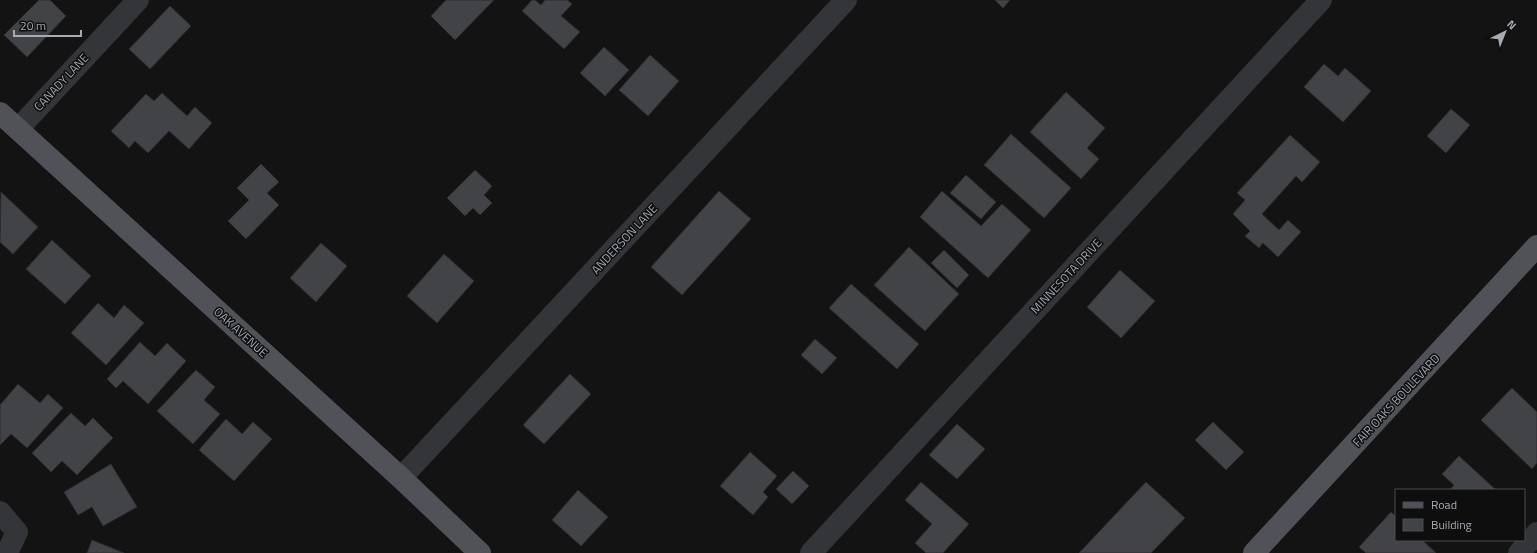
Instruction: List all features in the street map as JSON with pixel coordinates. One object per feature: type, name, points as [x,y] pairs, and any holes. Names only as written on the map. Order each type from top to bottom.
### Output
[{"type":"main road","name":"OAK AVENUE","points":[[0,113],[401,478],[480,553]]},
{"type":"main road","name":"FAIR OAKS BOULEVARD","points":[[1254,553],[1537,246]]},
{"type":"street","name":"CANADY LANE","points":[[18,128],[138,0]]},
{"type":"street","name":"ANDERSON LANE","points":[[401,478],[846,0]]},
{"type":"street","name":"MINNESOTA DRIVE","points":[[811,553],[1321,0]]},
{"type":"street","points":[[0,512],[17,532],[7,553]]},
{"type":"street","points":[[1519,553],[1537,533]]},
{"type":"building","points":[[39,0],[50,0],[66,16],[27,57],[4,35]]},
{"type":"building","points":[[446,0],[494,0],[455,40],[431,16]]},
{"type":"building","points":[[532,0],[535,0],[541,5],[545,0],[567,0],[572,4],[561,16],[580,32],[564,49],[522,11]]},
{"type":"building","points":[[995,0],[1010,0],[1003,8]]},
{"type":"building","points":[[170,6],[191,26],[150,69],[129,49]]},
{"type":"building","points":[[604,47],[629,70],[605,96],[580,73]]},
{"type":"building","points":[[650,55],[679,81],[648,116],[619,90]]},
{"type":"building","points":[[1324,64],[1338,76],[1345,68],[1371,91],[1343,122],[1304,87]]},
{"type":"building","points":[[1066,92],[1105,128],[1087,148],[1099,159],[1081,179],[1030,132]]},
{"type":"building","points":[[162,93],[187,116],[195,107],[212,123],[189,149],[169,131],[148,153],[135,141],[129,148],[111,131],[146,94],[154,101]]},
{"type":"building","points":[[1451,109],[1470,125],[1446,153],[1427,136]]},
{"type":"building","points":[[1011,134],[1071,188],[1044,218],[984,165]]},
{"type":"building","points":[[1290,135],[1320,162],[1302,182],[1296,176],[1262,214],[1279,230],[1288,220],[1301,232],[1278,257],[1263,243],[1259,248],[1245,236],[1250,231],[1233,214],[1245,200],[1237,193]]},
{"type":"building","points":[[261,164],[279,182],[267,193],[279,205],[246,239],[228,221],[249,200],[237,188]]},
{"type":"building","points":[[475,170],[492,186],[484,195],[492,203],[480,215],[473,208],[465,216],[447,198]]},
{"type":"building","points":[[966,175],[996,202],[981,219],[950,193]]},
{"type":"building","points":[[719,191],[751,219],[682,295],[651,267]]},
{"type":"building","points":[[942,191],[981,226],[1002,204],[1031,230],[988,278],[920,217]]},
{"type":"building","points":[[1,192],[38,227],[13,254],[0,242]]},
{"type":"building","points":[[52,240],[91,276],[65,304],[26,269]]},
{"type":"building","points":[[321,243],[347,266],[316,302],[290,278]]},
{"type":"building","points":[[909,247],[959,294],[925,331],[874,285]]},
{"type":"building","points":[[944,250],[969,275],[957,288],[931,263]]},
{"type":"building","points":[[444,254],[474,281],[437,323],[407,296]]},
{"type":"building","points":[[1120,270],[1155,301],[1121,338],[1087,307]]},
{"type":"building","points":[[851,284],[919,344],[897,369],[829,308]]},
{"type":"building","points":[[98,303],[114,318],[124,305],[144,323],[106,365],[71,333]]},
{"type":"building","points":[[815,339],[837,358],[822,374],[801,355]]},
{"type":"building","points":[[140,342],[155,356],[167,343],[186,361],[148,404],[123,381],[116,388],[107,379]]},
{"type":"building","points":[[196,370],[215,387],[204,400],[220,414],[193,444],[157,411]]},
{"type":"building","points":[[570,374],[591,394],[544,444],[523,425]]},
{"type":"building","points":[[18,384],[40,403],[48,394],[63,408],[27,448],[11,434],[0,445],[0,405]]},
{"type":"building","points":[[1512,388],[1537,412],[1537,463],[1532,469],[1481,420]]},
{"type":"building","points":[[71,413],[85,426],[93,418],[113,438],[77,475],[62,461],[51,472],[32,453]]},
{"type":"building","points":[[226,419],[242,434],[253,422],[272,439],[234,481],[199,450]]},
{"type":"building","points":[[1213,422],[1244,452],[1226,470],[1195,440]]},
{"type":"building","points":[[957,424],[985,449],[957,479],[929,455]]},
{"type":"building","points":[[750,452],[777,476],[763,492],[768,497],[753,515],[720,486]]},
{"type":"building","points":[[1459,456],[1495,489],[1451,489],[1454,485],[1442,474]]},
{"type":"building","points":[[111,464],[137,507],[103,526],[92,507],[78,515],[64,492]]},
{"type":"building","points":[[793,471],[809,486],[792,504],[776,489]]},
{"type":"building","points":[[921,482],[969,524],[943,553],[926,553],[915,543],[932,524],[905,500]]},
{"type":"building","points":[[1146,482],[1185,518],[1151,553],[1079,553]]},
{"type":"building","points":[[578,490],[608,517],[581,546],[552,520]]},
{"type":"building","points":[[1391,512],[1395,516],[1395,541],[1423,541],[1436,553],[1366,553],[1359,547]]},
{"type":"building","points":[[92,540],[124,553],[87,553]]}]
